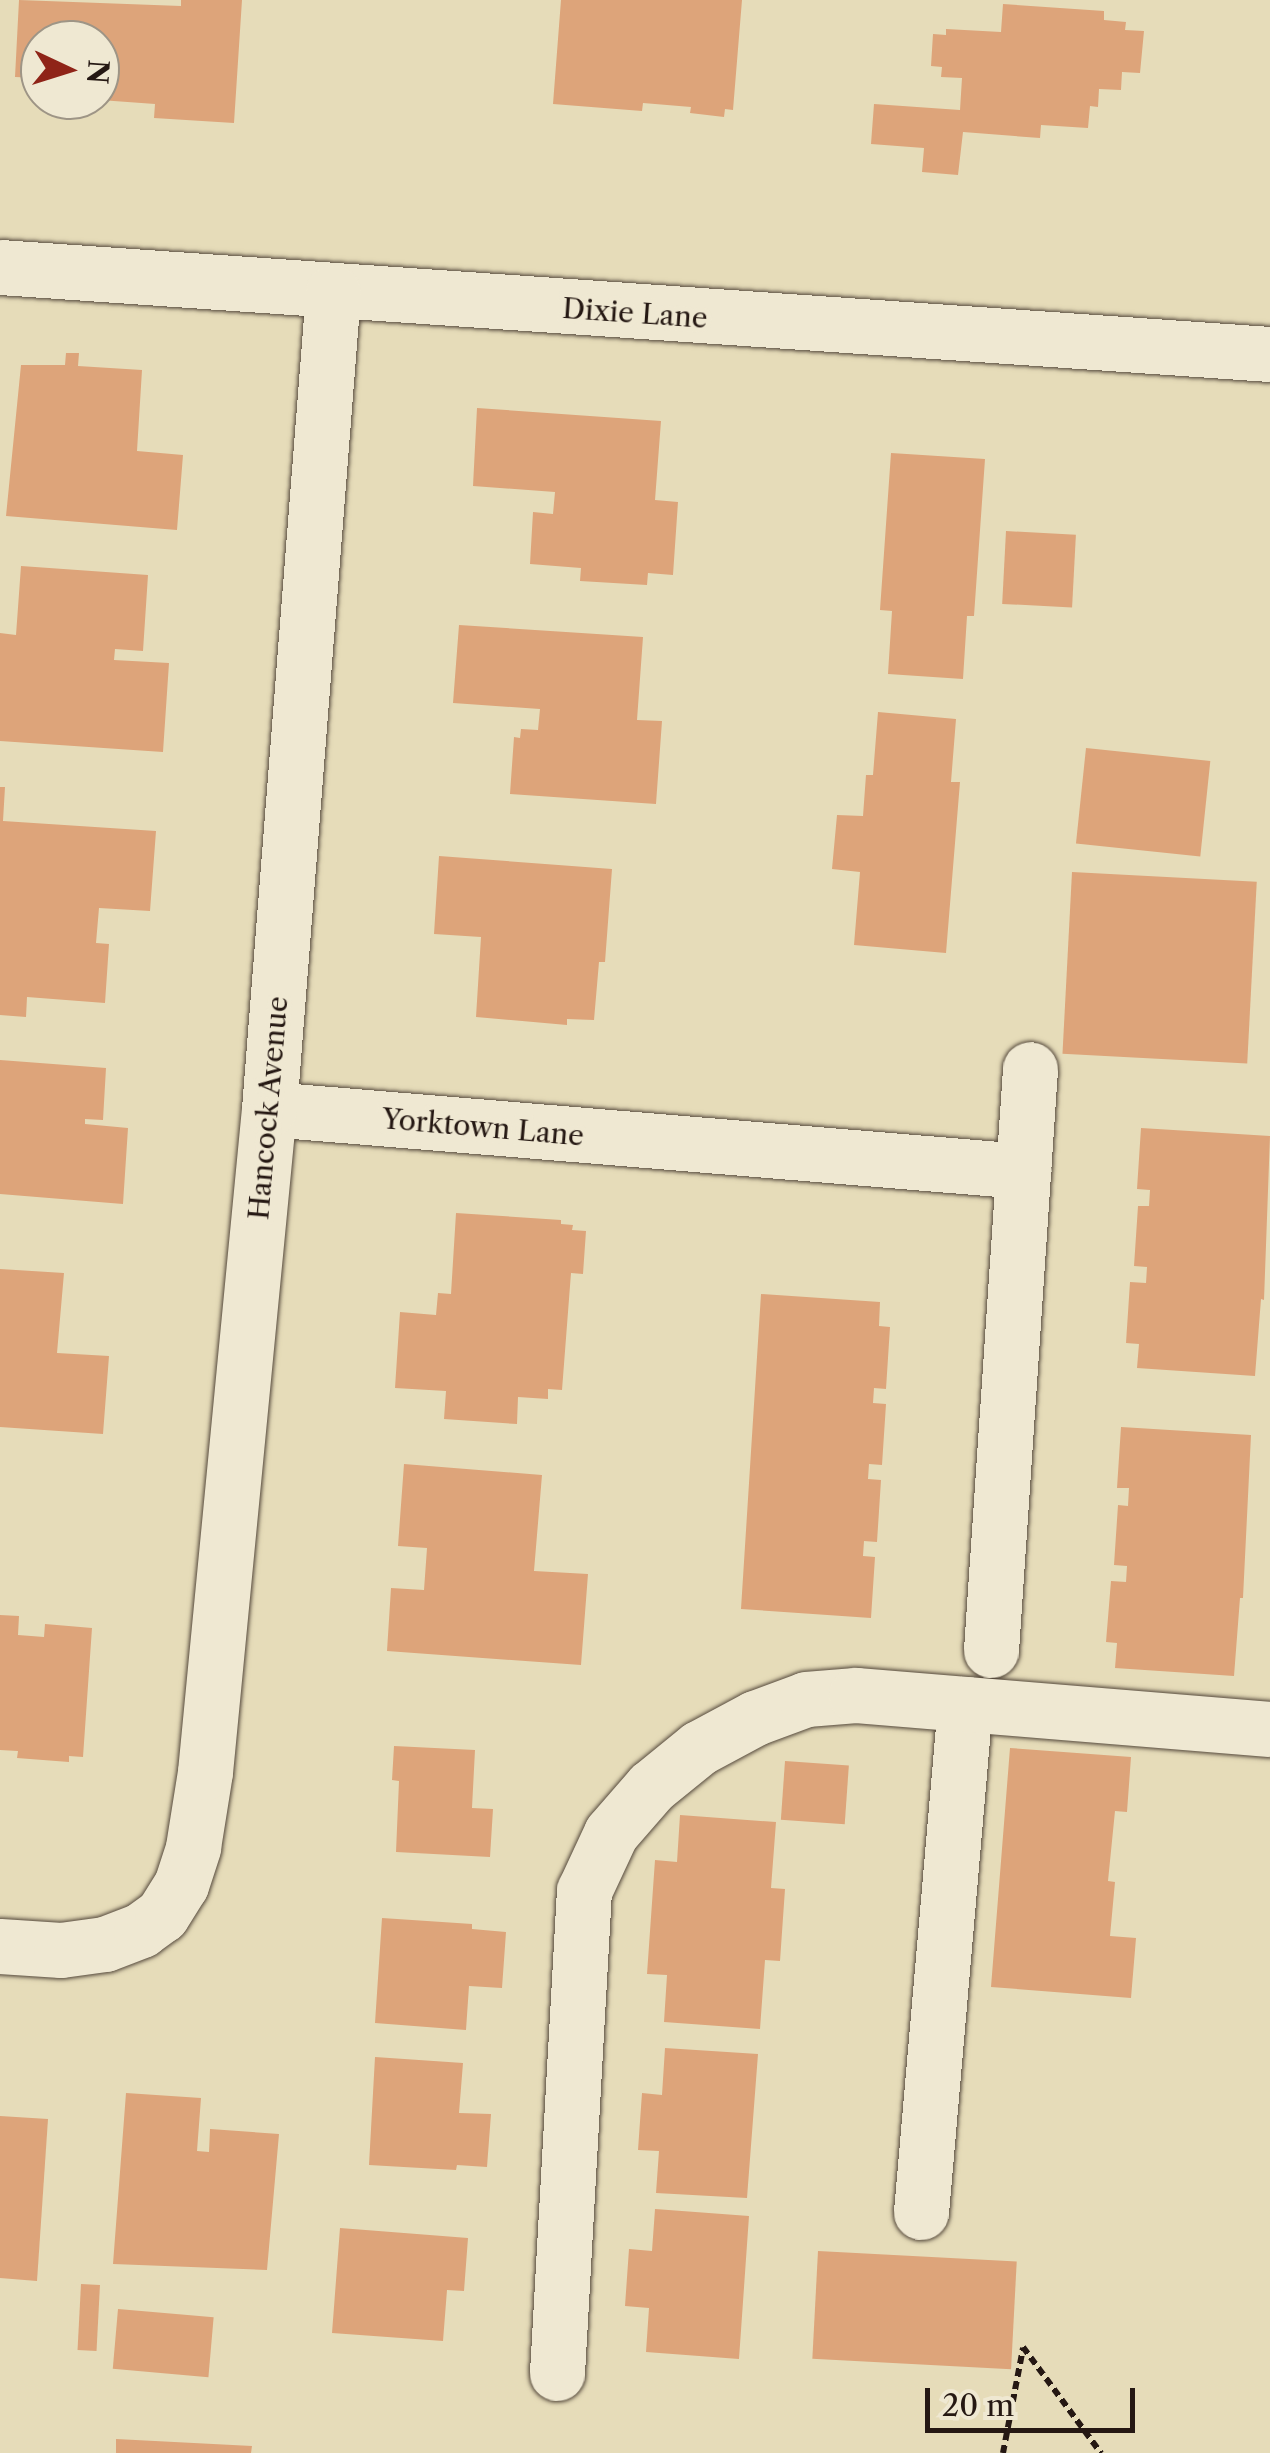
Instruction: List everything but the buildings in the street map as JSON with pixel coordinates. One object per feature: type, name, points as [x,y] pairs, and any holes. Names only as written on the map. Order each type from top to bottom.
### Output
[{"type":"street","name":"Dixie Lane","points":[[0,268],[1270,354]]},
{"type":"street","name":"Hancock Avenue","points":[[0,1946],[61,1950],[105,1944],[141,1930],[162,1916],[181,1884],[193,1847],[205,1772],[269,1109],[333,293]]},
{"type":"street","points":[[991,1650],[1030,1069]]},
{"type":"street","name":"Yorktown Lane","points":[[269,1109],[1023,1170]]},
{"type":"street","points":[[557,2373],[584,1891],[611,1833],[651,1787],[699,1748],[755,1718],[806,1699],[856,1695],[1270,1729]]},
{"type":"street","points":[[921,2212],[965,1704]]},
{"type":"path","points":[[1003,2453],[1023,2347],[1101,2453]]}]
